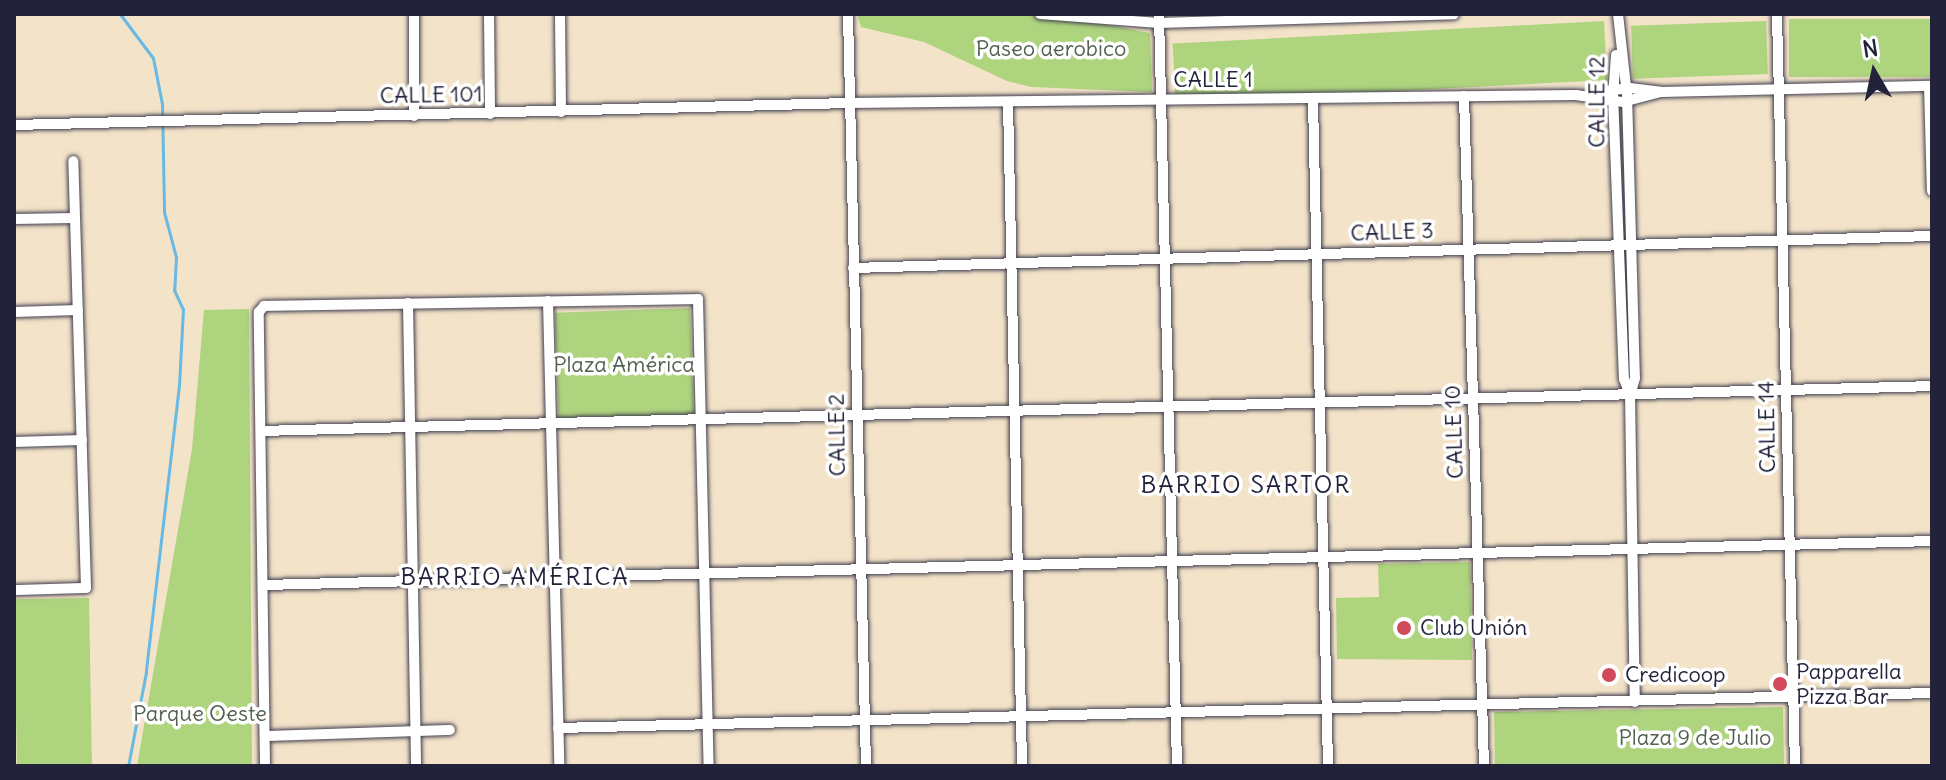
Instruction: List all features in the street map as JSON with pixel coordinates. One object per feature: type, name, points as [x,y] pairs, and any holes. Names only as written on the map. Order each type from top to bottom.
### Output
[{"type":"street","points":[[414,14],[414,116]]},
{"type":"street","points":[[489,14],[490,114]]},
{"type":"street","points":[[560,14],[561,112]]},
{"type":"street","name":"CALLE 2","points":[[848,14],[866,766]]},
{"type":"street","points":[[1040,14],[1159,19],[1454,14]]},
{"type":"street","points":[[1618,14],[1618,30]]},
{"type":"street","name":"CALLE 14","points":[[1777,14],[1795,766]]},
{"type":"street","points":[[1159,19],[1177,766]]},
{"type":"street","name":"CALLE 12","points":[[1618,30],[1627,101],[1624,379],[1630,395],[1635,702]]},
{"type":"street","name":"CALLE 12","points":[[1618,30],[1613,101],[1625,245]]},
{"type":"street","points":[[1931,86],[1932,191]]},
{"type":"street","name":"CALLE 1","points":[[849,103],[1313,100],[1576,95],[1626,88],[1661,92],[1931,86]]},
{"type":"street","name":"CALLE 1","points":[[1576,95],[1627,101],[1661,92]]},
{"type":"street","name":"CALLE 10","points":[[1464,96],[1484,766]]},
{"type":"street","points":[[1313,100],[1328,766]]},
{"type":"street","points":[[1008,102],[1022,766]]},
{"type":"street","name":"CALLE 101","points":[[14,125],[849,103]]},
{"type":"street","points":[[14,590],[86,588],[73,161]]},
{"type":"street","points":[[14,219],[75,218]]},
{"type":"street","name":"CALLE 3","points":[[853,268],[1932,236]]},
{"type":"street","points":[[265,766],[259,312],[264,306],[698,299],[709,766]]},
{"type":"street","points":[[548,301],[559,766]]},
{"type":"street","points":[[408,303],[416,766]]},
{"type":"street","points":[[14,312],[78,310]]},
{"type":"street","points":[[261,431],[857,418],[1932,386]]},
{"type":"street","points":[[14,442],[82,440]]},
{"type":"street","points":[[264,585],[1932,541]]},
{"type":"street","points":[[558,728],[1021,720],[1932,693]]},
{"type":"street","points":[[265,736],[450,730]]},
{"type":"green space","name":"Paseo aerobico","points":[[857,14],[1053,14],[1150,33],[1152,92],[1031,87],[1007,81],[924,42],[861,27]]},
{"type":"green space","points":[[1789,19],[1932,19],[1932,77],[1789,77]]},
{"type":"green space","points":[[1604,21],[1607,80],[1176,103],[1173,44]]},
{"type":"green space","points":[[1766,21],[1768,74],[1633,79],[1631,26]]},
{"type":"green space","name":"Plaza América","points":[[690,308],[694,419],[559,424],[555,313]]},
{"type":"green space","name":"Parque Oeste","points":[[249,309],[252,766],[137,766],[192,449],[204,310]]},
{"type":"green space","name":"Club Unión","points":[[1470,562],[1472,660],[1337,659],[1336,598],[1379,597],[1378,564]]},
{"type":"green space","points":[[89,598],[92,766],[17,766],[14,599]]},
{"type":"green space","name":"Plaza 9 de Julio","points":[[1783,707],[1784,766],[1495,766],[1494,712]]},
{"type":"waterway","points":[[120,14],[153,58],[162,104],[164,212],[176,257],[174,290],[183,309],[179,385],[146,672],[128,766]]},
{"type":"place","name":"Club Unión","points":[[1404,628]]},
{"type":"place","name":"Credicoop","points":[[1609,675]]},
{"type":"place","name":"Papparella Pizza Bar","points":[[1780,684]]},
{"type":"district","name":"BARRIO SARTOR","points":[[1246,485]]},
{"type":"district","name":"BARRIO AMÉRICA","points":[[515,577]]}]
